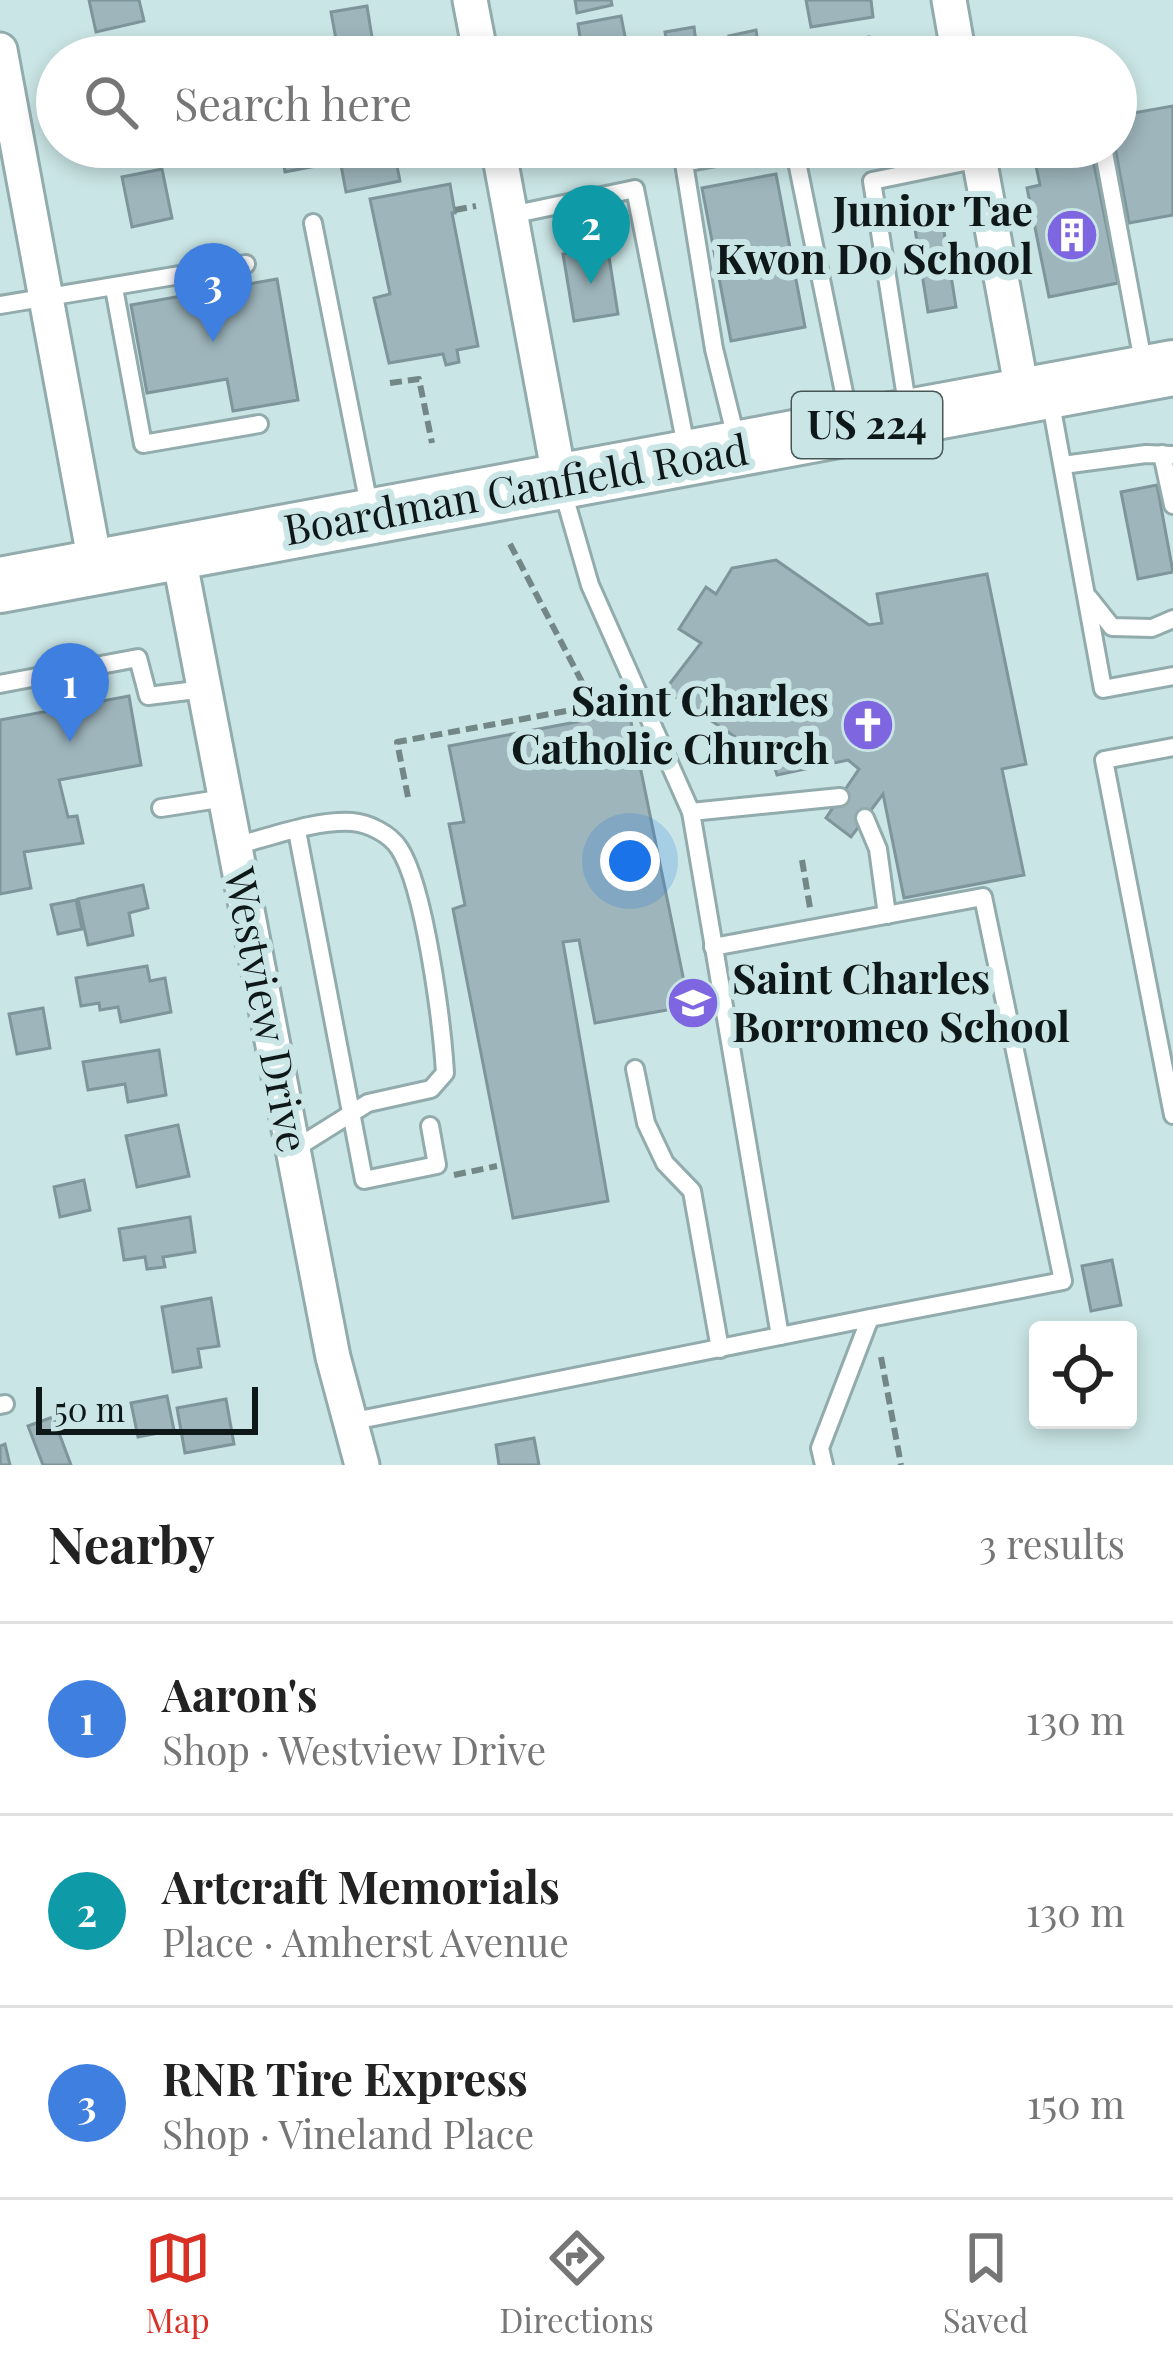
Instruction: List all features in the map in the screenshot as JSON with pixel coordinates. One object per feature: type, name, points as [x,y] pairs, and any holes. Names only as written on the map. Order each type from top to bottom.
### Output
[{"type":"main road","name":"Boardman Canfield Road","points":[[0,585],[1159,371]]},
{"type":"street","points":[[470,0],[477,36]]},
{"type":"street","points":[[949,0],[955,36]]},
{"type":"street","points":[[0,50],[96,568]]},
{"type":"street","points":[[502,168],[560,481]]},
{"type":"street","points":[[982,168],[1036,394]]},
{"type":"street","name":"Westview Drive","points":[[178,552],[293,1150],[348,1422],[362,1465]]},
{"type":"lane","points":[[686,168],[714,350],[714,453]]},
{"type":"lane","points":[[798,168],[851,428]]},
{"type":"lane","points":[[910,417],[872,181],[921,168]]},
{"type":"lane","points":[[1108,168],[1159,371]]},
{"type":"lane","points":[[511,214],[635,189],[714,453]]},
{"type":"lane","points":[[313,223],[371,517]]},
{"type":"lane","points":[[0,305],[246,265]]},
{"type":"lane","points":[[114,288],[143,444],[259,424]]},
{"type":"lane","points":[[1036,394],[1063,465],[1103,689],[1173,676]]},
{"type":"lane","points":[[1063,465],[1168,455],[1173,505]]},
{"type":"lane","points":[[560,481],[590,586],[691,812],[780,1336]]},
{"type":"lane","points":[[1086,592],[1112,627],[1152,628],[1173,619]]},
{"type":"lane","points":[[0,684],[138,658],[148,696],[204,688]]},
{"type":"lane","points":[[1173,747],[1104,760],[1173,1115]]},
{"type":"lane","points":[[691,812],[840,797]]},
{"type":"lane","points":[[161,808],[225,798]]},
{"type":"lane","points":[[865,818],[878,849],[887,915]]},
{"type":"lane","points":[[234,846],[355,822],[382,832],[398,845],[412,875],[442,1030],[445,1073],[430,1089],[368,1103],[293,1150]]},
{"type":"lane","points":[[297,831],[364,1180],[437,1165],[430,1126]]},
{"type":"lane","points":[[348,1422],[1063,1281],[983,897],[713,947]]},
{"type":"lane","points":[[635,1069],[646,1124],[665,1163],[692,1191],[720,1348]]},
{"type":"lane","points":[[824,1465],[820,1448],[872,1318]]},
{"type":"path","points":[[455,210],[476,206]]},
{"type":"path","points":[[390,383],[419,379],[432,443]]},
{"type":"path","points":[[510,544],[595,706]]},
{"type":"path","points":[[408,797],[397,742],[643,697]]},
{"type":"path","points":[[802,860],[814,929]]},
{"type":"path","points":[[872,1318],[901,1465]]},
{"type":"building","points":[[89,0],[139,0],[144,21],[96,32]]},
{"type":"building","points":[[575,0],[611,0],[612,5],[577,13]]},
{"type":"building","points":[[806,0],[871,0],[873,17],[811,27]]},
{"type":"building","points":[[367,6],[372,36],[335,36],[331,12]]},
{"type":"building","points":[[621,16],[625,36],[580,36],[578,24]]},
{"type":"building","points":[[694,27],[695,36],[666,36],[665,32]]},
{"type":"building","points":[[1173,106],[1173,215],[1129,223],[1119,168],[1137,168],[1137,112]]},
{"type":"building","points":[[342,168],[397,168],[400,181],[346,192]]},
{"type":"building","name":"Junior Tae Kwon Do School","points":[[1036,168],[1095,168],[1118,283],[1049,297],[1027,188],[1040,185]]},
{"type":"building","points":[[162,169],[172,218],[132,227],[122,177]]},
{"type":"building","points":[[776,174],[805,327],[731,341],[702,188]]},
{"type":"building","points":[[450,184],[478,346],[457,350],[459,362],[446,365],[443,354],[389,363],[374,298],[390,294],[370,199]]},
{"type":"building","points":[[604,225],[618,314],[574,321],[563,254],[569,253],[565,232]]},
{"type":"building","points":[[943,225],[956,307],[928,312],[915,229]]},
{"type":"building","points":[[277,279],[298,400],[233,411],[227,379],[147,393],[131,305]]},
{"type":"building","points":[[1157,485],[1173,572],[1138,579],[1121,492]]},
{"type":"building","name":"Saint Charles Catholic Church","points":[[776,560],[869,625],[882,623],[877,594],[987,574],[1026,764],[1002,769],[1024,875],[904,898],[883,794],[851,837],[826,818],[859,769],[848,760],[777,775],[773,762],[665,690],[701,643],[679,629],[706,587],[716,594],[732,568]]},
{"type":"building","points":[[129,696],[141,765],[59,780],[68,817],[77,816],[83,843],[24,852],[31,888],[0,894],[0,720]]},
{"type":"building","points":[[629,712],[689,1006],[595,1023],[579,940],[563,942],[608,1201],[513,1218],[453,909],[465,905],[449,824],[464,822],[449,746]]},
{"type":"building","points":[[143,885],[148,908],[129,913],[133,935],[88,945],[78,899]]},
{"type":"building","points":[[76,900],[82,929],[58,934],[51,905]]},
{"type":"building","points":[[147,966],[150,981],[165,978],[171,1012],[121,1022],[118,1007],[81,1006],[76,978]]},
{"type":"building","points":[[43,1008],[50,1048],[17,1054],[9,1014]]},
{"type":"building","points":[[159,1050],[166,1095],[128,1102],[125,1084],[88,1090],[83,1062]]},
{"type":"building","points":[[178,1125],[189,1176],[137,1187],[126,1136]]},
{"type":"building","points":[[84,1180],[90,1210],[60,1217],[54,1187]]},
{"type":"building","points":[[190,1217],[195,1252],[163,1257],[165,1267],[147,1269],[145,1257],[124,1260],[119,1229]]},
{"type":"building","points":[[1112,1260],[1121,1305],[1091,1311],[1082,1266]]},
{"type":"building","points":[[211,1298],[219,1346],[198,1349],[201,1367],[173,1372],[162,1307]]},
{"type":"building","points":[[167,1396],[174,1430],[138,1437],[131,1403]]},
{"type":"building","points":[[226,1399],[234,1444],[185,1453],[177,1408]]},
{"type":"building","points":[[53,1417],[71,1465],[43,1465],[28,1426]]},
{"type":"building","points":[[534,1438],[539,1465],[499,1465],[496,1445]]},
{"type":"building","points":[[5,1444],[10,1465],[0,1465],[0,1446]]},
{"type":"place","name":"Junior Tae Kwon Do School","points":[[1072,235]]},
{"type":"place","name":"Artcraft Memorials","points":[[591,284]]},
{"type":"place","name":"RNR Tire Express","points":[[213,342]]},
{"type":"place","name":"Saint Charles Catholic Church","points":[[868,725]]},
{"type":"place","name":"Aaron's","points":[[70,742]]},
{"type":"place","name":"Saint Charles Borromeo School","points":[[693,1003]]}]
